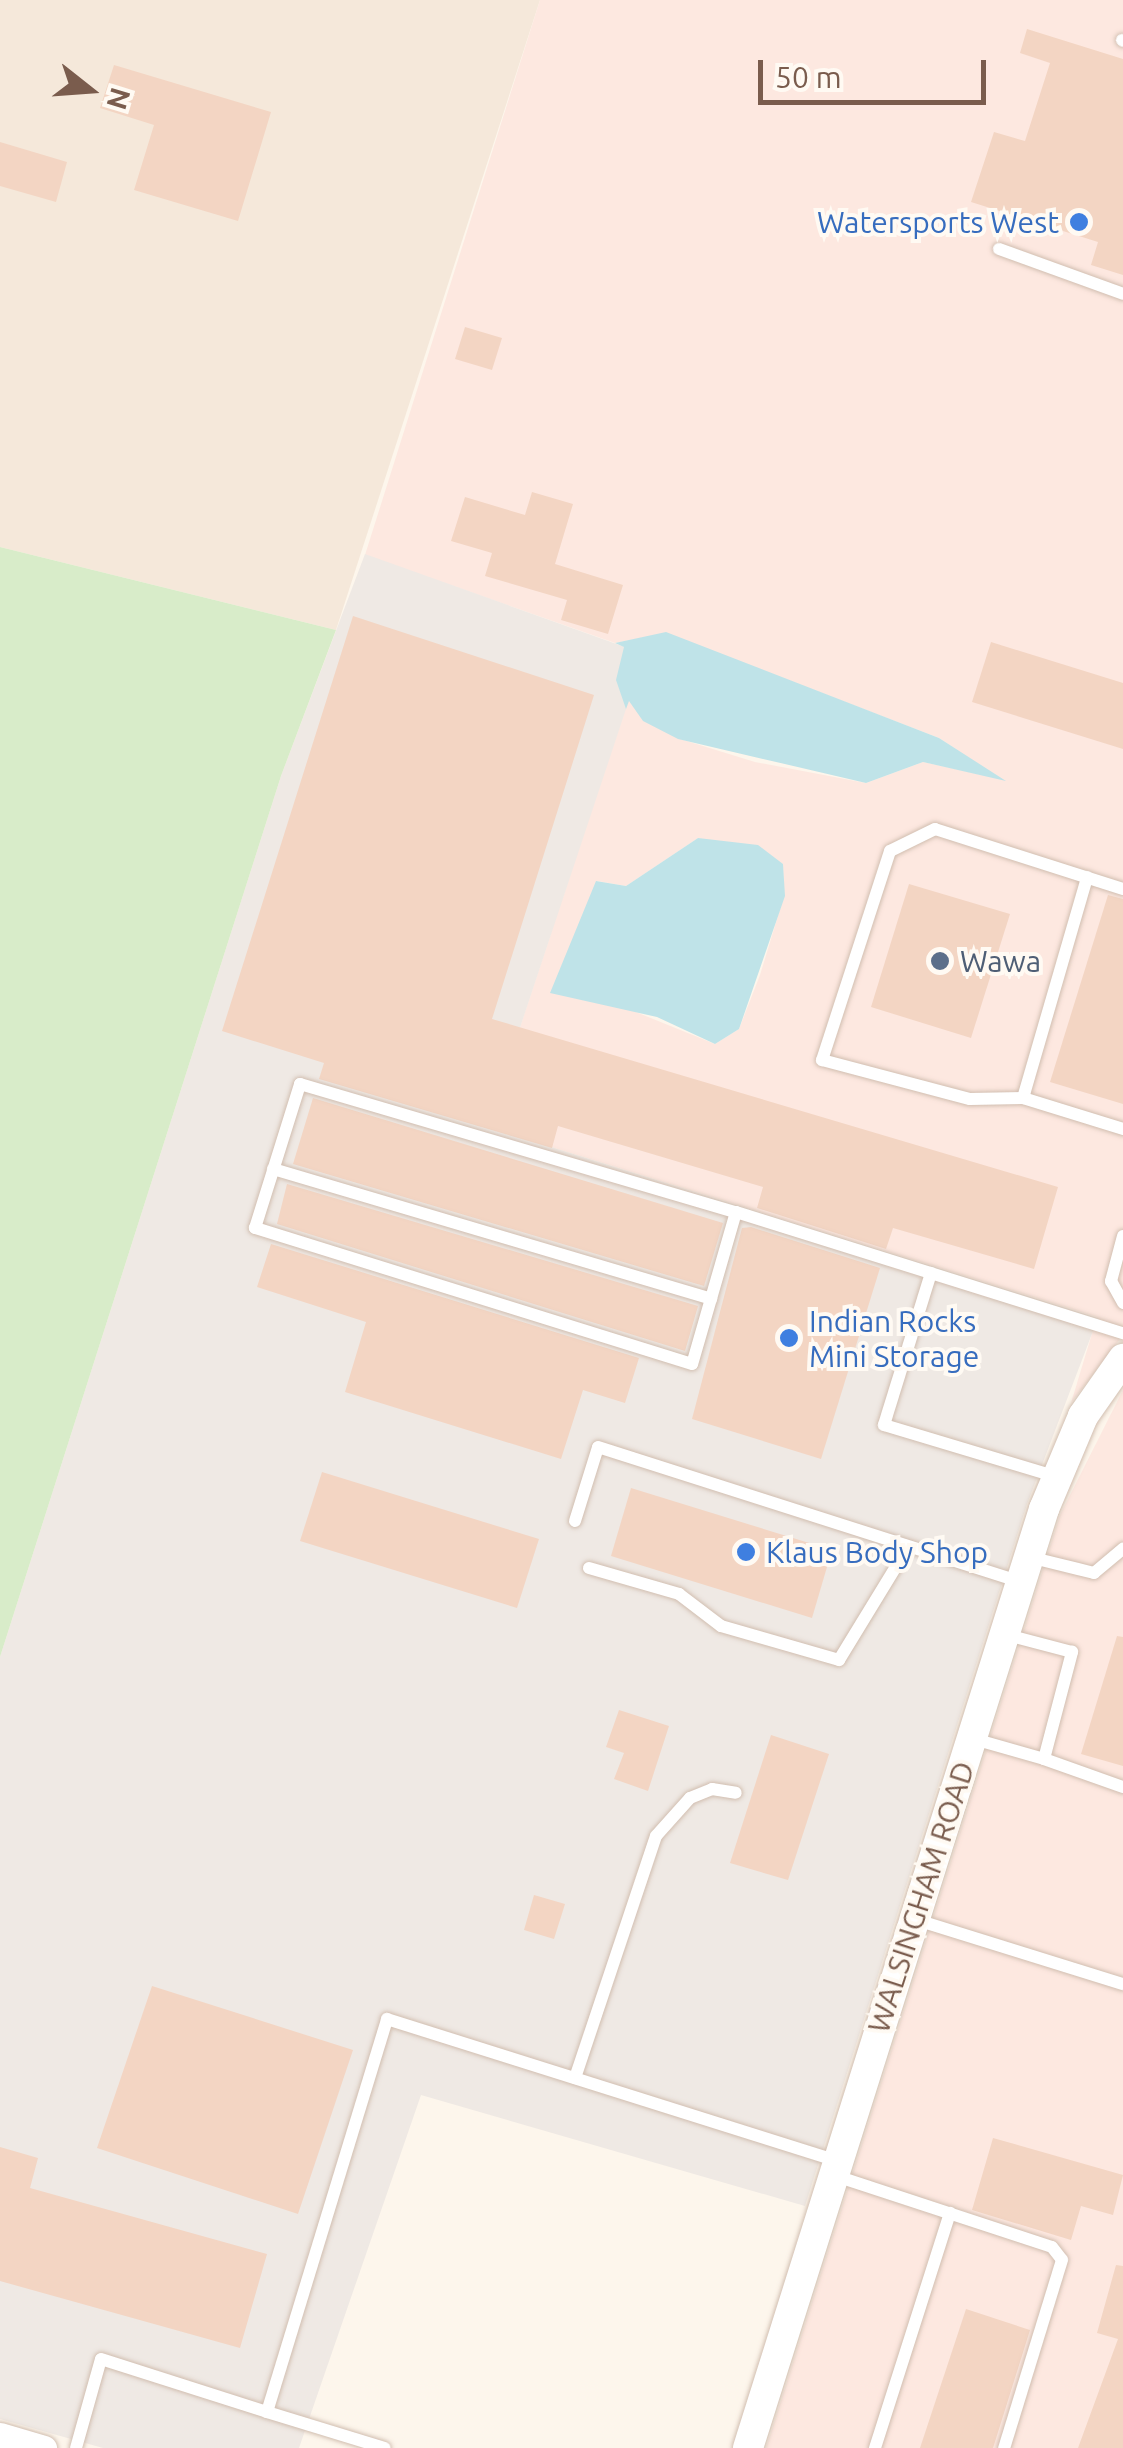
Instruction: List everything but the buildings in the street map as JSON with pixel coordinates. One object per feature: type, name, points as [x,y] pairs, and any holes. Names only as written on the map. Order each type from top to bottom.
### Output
[{"type":"street","name":"WALSINGHAM ROAD","points":[[748,2448],[1025,1569],[1083,1416],[1123,1360]]},
{"type":"street","points":[[0,2436],[44,2448]]},
{"type":"lane","points":[[999,248],[1123,294]]},
{"type":"lane","points":[[1123,889],[935,828],[890,851],[822,1060],[970,1099],[1023,1098],[1123,1129]]},
{"type":"lane","points":[[1023,1098],[1087,877]]},
{"type":"lane","points":[[736,1212],[692,1364],[255,1228],[300,1084],[736,1212],[1123,1333]]},
{"type":"lane","points":[[273,1169],[711,1300]]},
{"type":"lane","points":[[1123,1236],[1111,1281],[1123,1303]]},
{"type":"lane","points":[[931,1273],[884,1425],[1057,1477]]},
{"type":"lane","points":[[575,1522],[598,1447],[908,1546],[1025,1569],[1094,1573],[1123,1548]]},
{"type":"lane","points":[[589,1568],[679,1594],[721,1626],[839,1660],[908,1546]]},
{"type":"lane","points":[[1004,1634],[1072,1652],[1044,1759]]},
{"type":"lane","points":[[972,1738],[1123,1787]]},
{"type":"lane","points":[[576,2078],[656,1836],[690,1798],[712,1790],[736,1793]]},
{"type":"lane","points":[[914,1920],[1123,1984]]},
{"type":"lane","points":[[266,2412],[387,2019],[576,2078],[836,2168],[950,2214],[1052,2247],[1062,2260],[1004,2448]]},
{"type":"lane","points":[[874,2448],[950,2214]]},
{"type":"lane","points":[[76,2448],[101,2359],[385,2448]]},
{"type":"shaded area","points":[[0,0],[540,0],[336,630],[0,547]]},
{"type":"shaded area","points":[[540,0],[1123,0],[1123,1335],[1071,1403],[1097,1317],[487,1127],[628,700],[677,738],[755,762],[866,783],[923,762],[1001,779],[939,738],[666,633],[615,643],[365,555]],"holes":[[[698,838],[783,864],[784,896],[739,1029],[715,1044],[626,1008],[597,881],[626,886]]]},
{"type":"shaded area","points":[[365,554],[625,647],[626,709],[487,1127],[1098,1318],[1027,1504],[805,2206],[421,2095],[299,2448],[103,2448],[0,2419],[0,1657],[281,776]]},
{"type":"shaded area","points":[[1123,1390],[1123,2448],[766,2448],[1060,1515]]},
{"type":"green space","points":[[0,547],[336,630],[281,776],[0,1657]]},
{"type":"water","points":[[666,632],[939,738],[1006,781],[923,762],[866,783],[678,739],[643,721],[629,701],[626,709],[616,680],[624,647],[615,643]]},
{"type":"water","points":[[698,838],[758,845],[783,864],[785,896],[739,1029],[715,1044],[657,1017],[550,993],[596,881],[626,886]]},
{"type":"place","name":"Watersports West","points":[[1079,222]]},
{"type":"place","name":"Wawa","points":[[940,961]]},
{"type":"place","name":"Indian Rocks Mini Storage","points":[[789,1338]]},
{"type":"place","name":"Klaus Body Shop","points":[[746,1552]]}]
